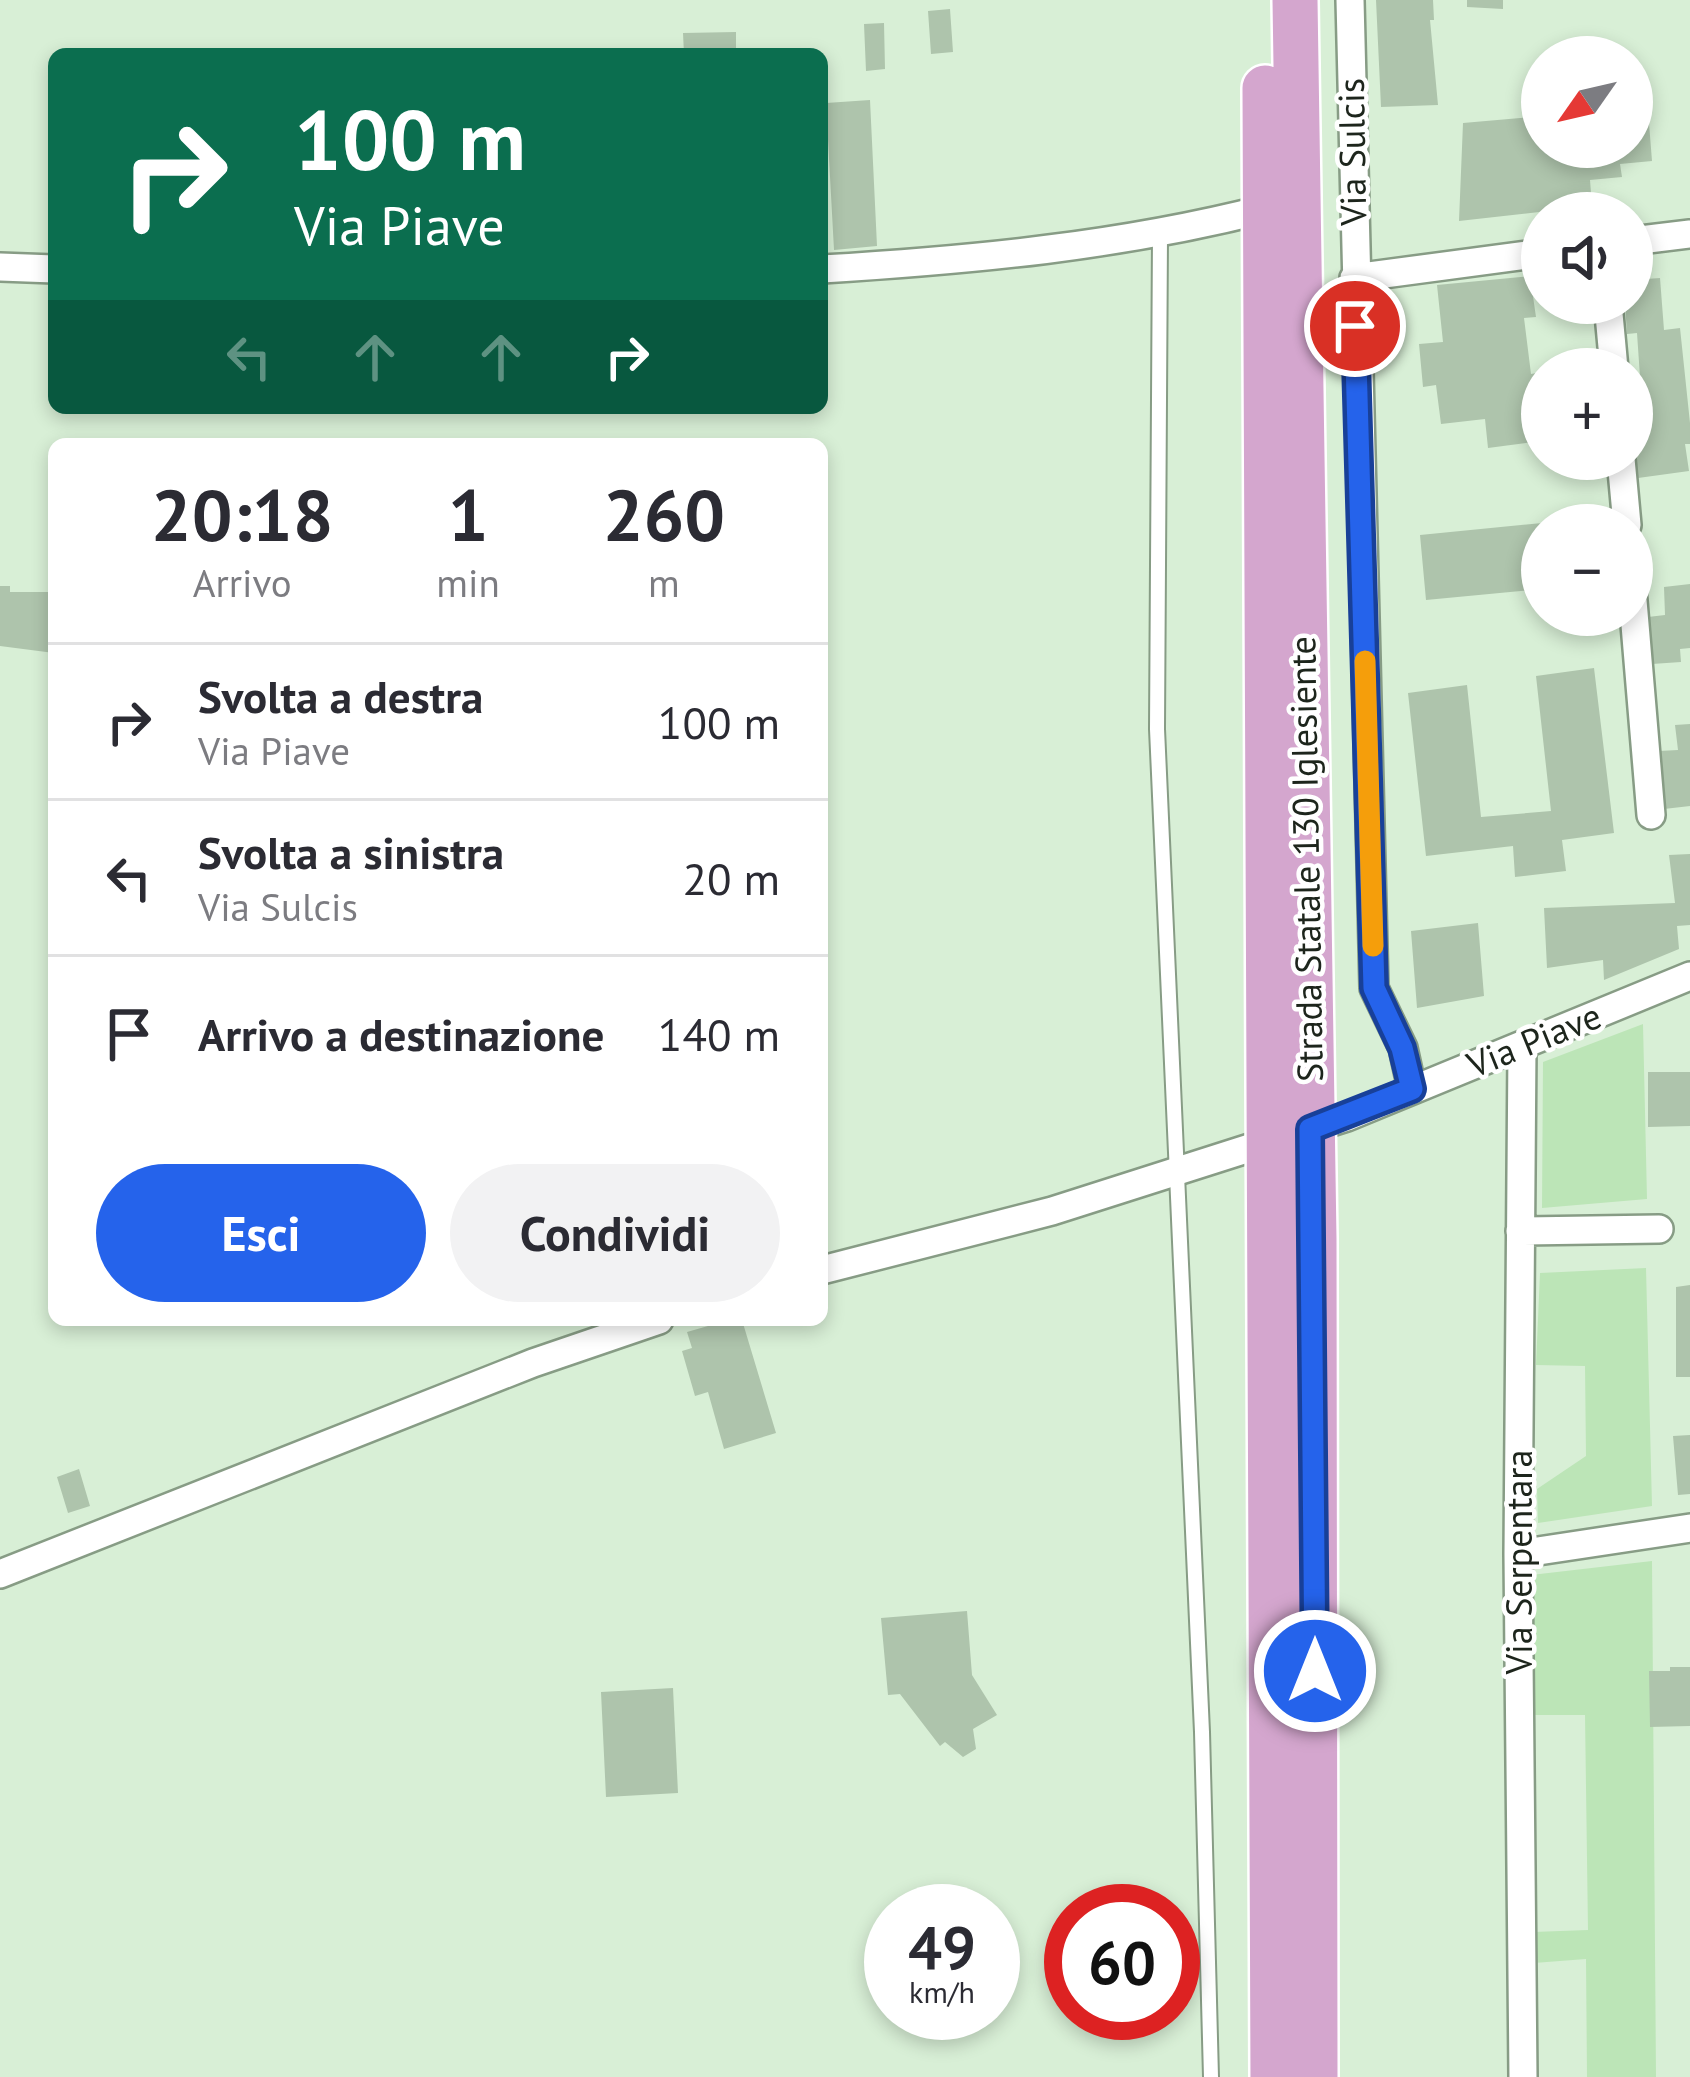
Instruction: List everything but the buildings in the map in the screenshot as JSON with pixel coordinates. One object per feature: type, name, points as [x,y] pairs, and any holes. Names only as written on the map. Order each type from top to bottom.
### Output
[{"type":"main road","name":"Strada Statale 130 Iglesiente","points":[[1264,0],[1265,209],[1316,2077]]},
{"type":"main road","name":"Strada Statale 130 Iglesiente","points":[[1273,2077],[1291,1135],[1295,0]]},
{"type":"street","name":"Via Sulcis","points":[[1350,0],[1374,988],[1402,1048],[1412,1089]]},
{"type":"street","points":[[828,269],[940,262],[1160,236],[1265,209]]},
{"type":"street","points":[[1653,238],[1690,234]]},
{"type":"street","points":[[1354,278],[1521,256]]},
{"type":"street","points":[[0,267],[48,269]]},
{"type":"street","points":[[1636,636],[1651,815]]},
{"type":"street","name":"Via Piave","points":[[828,1268],[1052,1211],[1291,1135],[1522,1047],[1690,976]]},
{"type":"street","name":"Via Serpentara","points":[[1522,1047],[1518,1554],[1523,2077]]},
{"type":"street","points":[[1520,1231],[1658,1229]]},
{"type":"street","points":[[0,1574],[533,1363],[641,1326]]},
{"type":"street","points":[[1518,1554],[1690,1528]]},
{"type":"lane","points":[[1160,236],[1157,729],[1211,2077]]},
{"type":"green space","points":[[1643,1024],[1647,1199],[1542,1208],[1543,1062]]},
{"type":"green space","points":[[1646,1268],[1652,1506],[1538,1523],[1537,1489],[1586,1456],[1585,1366],[1536,1365],[1540,1273]]},
{"type":"green space","points":[[1652,1561],[1656,2077],[1587,2077],[1586,1959],[1534,1963],[1533,1932],[1588,1930],[1585,1715],[1531,1715],[1531,1575]]},
{"type":"slow traffic","points":[[1365,661],[1373,946]]},
{"type":"route","points":[[1315,1671],[1310,1129],[1412,1089],[1402,1048],[1374,988],[1355,326]]}]
